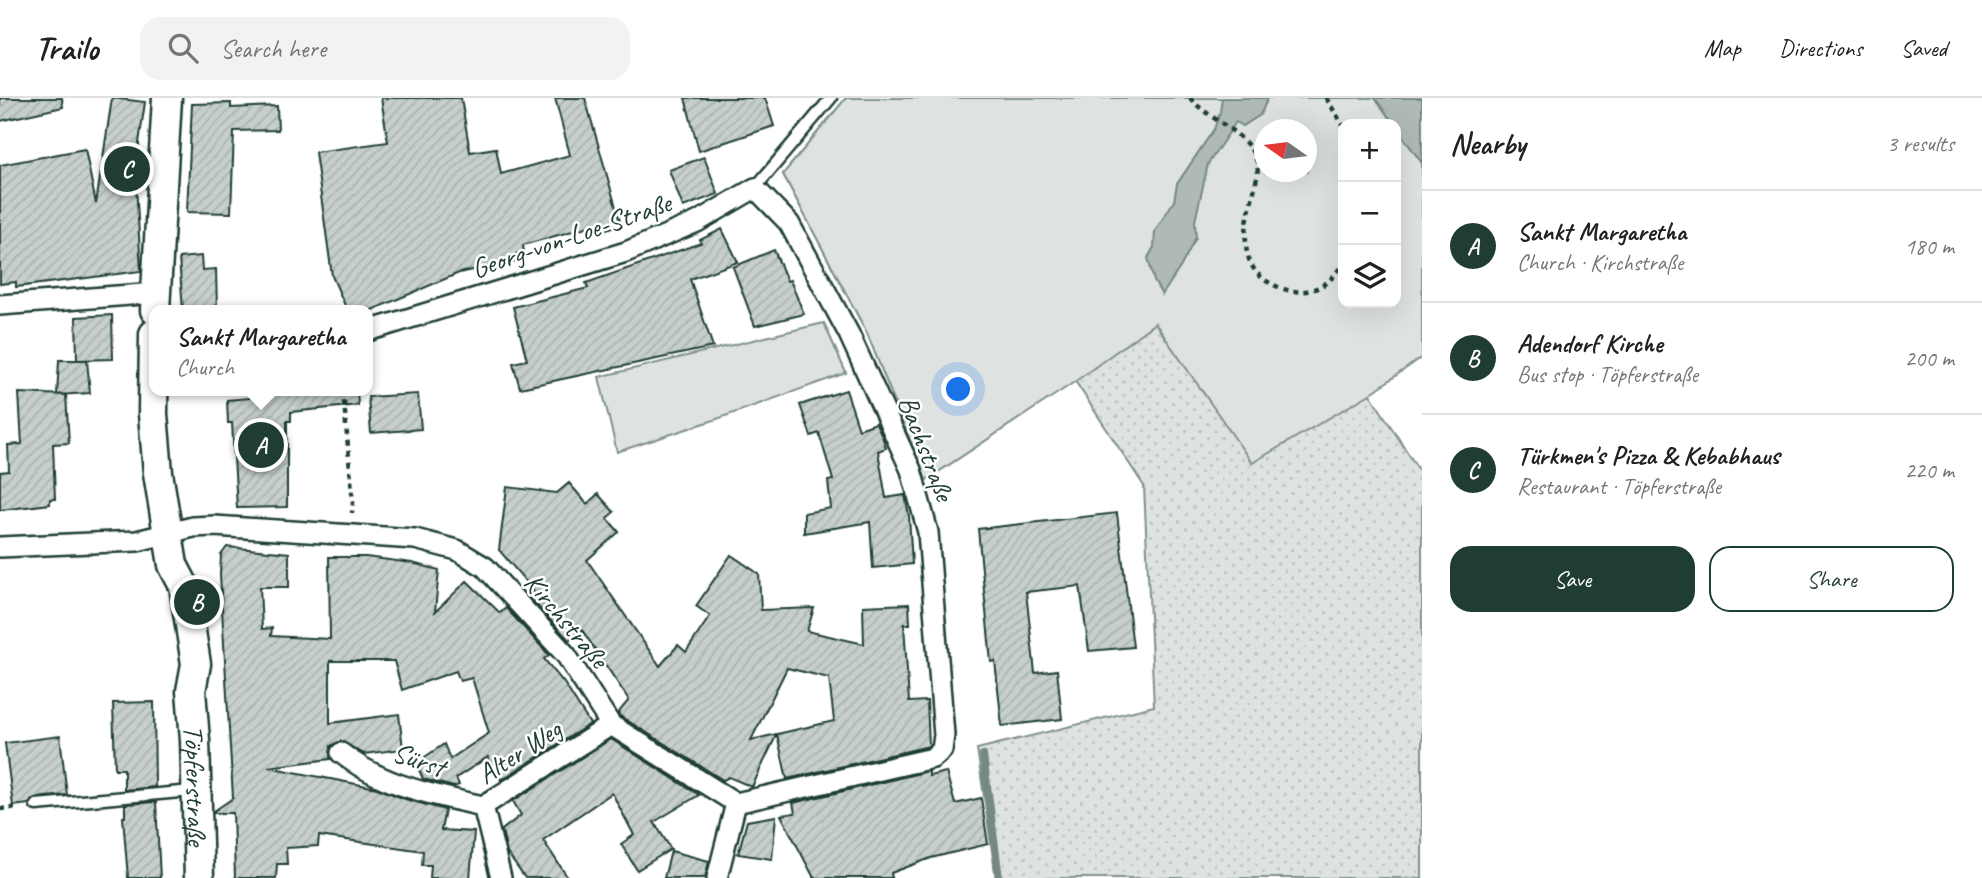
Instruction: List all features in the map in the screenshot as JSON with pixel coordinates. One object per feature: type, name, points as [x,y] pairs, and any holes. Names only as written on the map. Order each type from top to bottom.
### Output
[{"type":"main road","points":[[156,302],[167,98]]},
{"type":"main road","name":"Töpferstraße","points":[[153,396],[158,473],[173,565],[167,589],[176,661],[179,677],[191,691],[198,790],[199,878]]},
{"type":"street","name":"Georg-von-Loe-Straße","points":[[373,329],[626,252],[696,222],[755,188]]},
{"type":"street","name":"Bachstraße","points":[[736,803],[933,758],[942,750],[944,735],[928,532],[911,470],[849,334],[789,223],[755,188]]},
{"type":"street","points":[[0,305],[156,302]]},
{"type":"street","name":"Kirchstraße","points":[[0,547],[136,541],[193,527],[214,526],[415,539],[457,550],[485,567],[566,655],[611,725],[736,803]]},
{"type":"street","name":"Alter Weg","points":[[501,878],[483,806],[611,725]]},
{"type":"street","name":"Sürst","points":[[341,753],[358,766],[411,789],[483,806]]},
{"type":"street","points":[[717,878],[736,803]]},
{"type":"lane","name":"Georg-von-Loe-Straße","points":[[755,188],[831,98]]},
{"type":"lane","points":[[36,805],[198,790]]},
{"type":"path","points":[[1190,98],[1247,144],[1257,160],[1258,175],[1247,221],[1245,250],[1253,269],[1263,279],[1282,289],[1304,292],[1320,288],[1338,272]]},
{"type":"path","points":[[1326,98],[1339,119]]},
{"type":"path","points":[[343,396],[353,502]]},
{"type":"shaded area","points":[[846,98],[1338,301],[1338,308],[1401,308],[1401,134],[1422,163],[1422,274],[1370,394],[1422,475],[1422,878],[996,878],[977,749],[1154,706],[1144,486],[1075,381],[926,480],[867,333],[783,174]]},
{"type":"shaded area","points":[[846,98],[1375,98],[1390,119],[1338,119],[1338,308],[1401,308],[1401,134],[1422,163],[1422,357],[1370,394],[1252,463],[1155,323],[1076,381],[926,480],[867,333],[783,174]]},
{"type":"shaded area","points":[[1222,98],[1268,98],[1260,115],[1243,126],[1236,122],[1208,164],[1195,221],[1196,237],[1162,295],[1154,281],[1148,258],[1154,247],[1155,231],[1174,201],[1177,184],[1214,129]]},
{"type":"shaded area","points":[[1375,98],[1422,98],[1422,163],[1401,134],[1401,119],[1390,119]]},
{"type":"shaded area","points":[[824,323],[846,373],[617,452],[599,377]]},
{"type":"building","points":[[0,98],[62,98],[63,107],[0,121]]},
{"type":"building","points":[[112,98],[145,102],[136,184],[141,271],[16,287],[16,282],[0,284],[0,165],[85,149],[96,204]]},
{"type":"building","points":[[381,98],[461,98],[470,152],[496,148],[501,174],[570,155],[555,98],[585,98],[621,225],[591,233],[590,226],[523,245],[524,253],[516,254],[516,261],[459,273],[373,310],[373,305],[345,305],[332,276],[315,152],[388,142]]},
{"type":"building","points":[[685,98],[765,98],[774,126],[699,151]]},
{"type":"building","points":[[231,103],[231,108],[277,106],[278,130],[234,131],[231,213],[187,212],[192,104]]},
{"type":"building","points":[[704,157],[718,194],[683,207],[669,170]]},
{"type":"building","points":[[722,229],[738,262],[690,279],[713,347],[520,388],[513,363],[527,360],[513,307],[588,288],[586,283],[701,243],[700,240]]},
{"type":"building","points":[[774,250],[804,314],[755,326],[733,267]]},
{"type":"building","points":[[201,256],[202,270],[216,269],[217,305],[183,305],[179,258]]},
{"type":"building","points":[[112,315],[113,359],[77,360],[76,317]]},
{"type":"building","points":[[59,360],[87,360],[90,393],[57,395]]},
{"type":"building","points":[[846,390],[859,429],[876,423],[882,436],[886,448],[878,451],[886,498],[905,495],[912,564],[873,568],[870,522],[804,533],[804,513],[831,508],[828,481],[833,480],[819,433],[811,436],[800,405]]},
{"type":"building","points":[[19,393],[66,395],[69,443],[53,444],[55,499],[50,499],[50,504],[0,510],[0,472],[9,471],[8,445],[22,444]]},
{"type":"building","points":[[418,394],[421,429],[371,433],[368,397]]},
{"type":"building","points":[[249,396],[357,396],[358,405],[291,412],[291,421],[287,421],[287,507],[237,508],[232,423],[228,423],[227,400],[250,398]]},
{"type":"building","points":[[569,483],[587,504],[598,494],[614,512],[607,518],[619,532],[587,560],[660,666],[678,645],[686,652],[710,616],[696,606],[731,555],[759,574],[761,610],[814,608],[807,631],[864,644],[863,606],[909,604],[910,624],[904,624],[909,702],[927,701],[929,746],[787,779],[777,734],[752,787],[729,777],[723,780],[620,716],[618,713],[629,700],[582,630],[569,640],[527,595],[534,591],[499,550],[507,487],[557,493]],"holes":[[[787,668],[829,678],[834,721],[751,740]]]},
{"type":"building","points":[[1117,513],[1133,647],[1089,651],[1080,586],[1026,592],[1035,673],[1057,670],[1062,719],[1002,726],[995,661],[991,662],[978,529]]},
{"type":"building","points":[[227,547],[289,553],[289,587],[260,587],[262,629],[272,628],[271,636],[330,639],[329,557],[366,557],[412,563],[439,570],[435,612],[467,581],[500,613],[506,608],[549,655],[544,659],[564,683],[590,724],[501,780],[488,757],[456,778],[459,785],[454,787],[423,779],[416,763],[444,744],[450,759],[489,733],[472,678],[460,681],[456,671],[402,690],[394,661],[330,661],[330,723],[399,714],[403,749],[364,754],[341,741],[331,746],[330,759],[268,767],[377,788],[445,810],[441,830],[474,832],[470,878],[430,878],[431,865],[422,865],[423,851],[319,836],[318,846],[286,848],[287,864],[277,864],[276,878],[235,878],[233,813],[214,813],[233,798],[220,575],[221,555]]},
{"type":"building","points":[[154,702],[155,787],[124,790],[124,769],[115,769],[113,703]]},
{"type":"building","points":[[60,736],[67,795],[35,798],[29,804],[13,806],[5,743]]},
{"type":"building","points":[[611,739],[699,795],[654,822],[671,849],[637,870],[621,844],[634,835],[612,793],[543,840],[568,878],[525,878],[507,853],[502,830],[521,815],[513,801]]},
{"type":"building","points":[[929,771],[929,776],[946,772],[955,804],[981,798],[988,844],[931,858],[891,873],[892,878],[814,878],[781,815],[795,813],[793,803]]},
{"type":"building","points":[[156,802],[160,878],[128,878],[123,817],[125,804]]},
{"type":"building","points":[[776,816],[772,859],[738,854],[747,821]]},
{"type":"building","points":[[671,851],[709,861],[705,878],[664,878]]},
{"type":"waterway","points":[[983,755],[999,878]]},
{"type":"place","name":"Türkmen's Pizza & Kebabhaus","points":[[127,169]]},
{"type":"place","name":"Sankt Margaretha","points":[[261,445]]},
{"type":"place","name":"Adendorf Kirche","points":[[197,602]]}]
